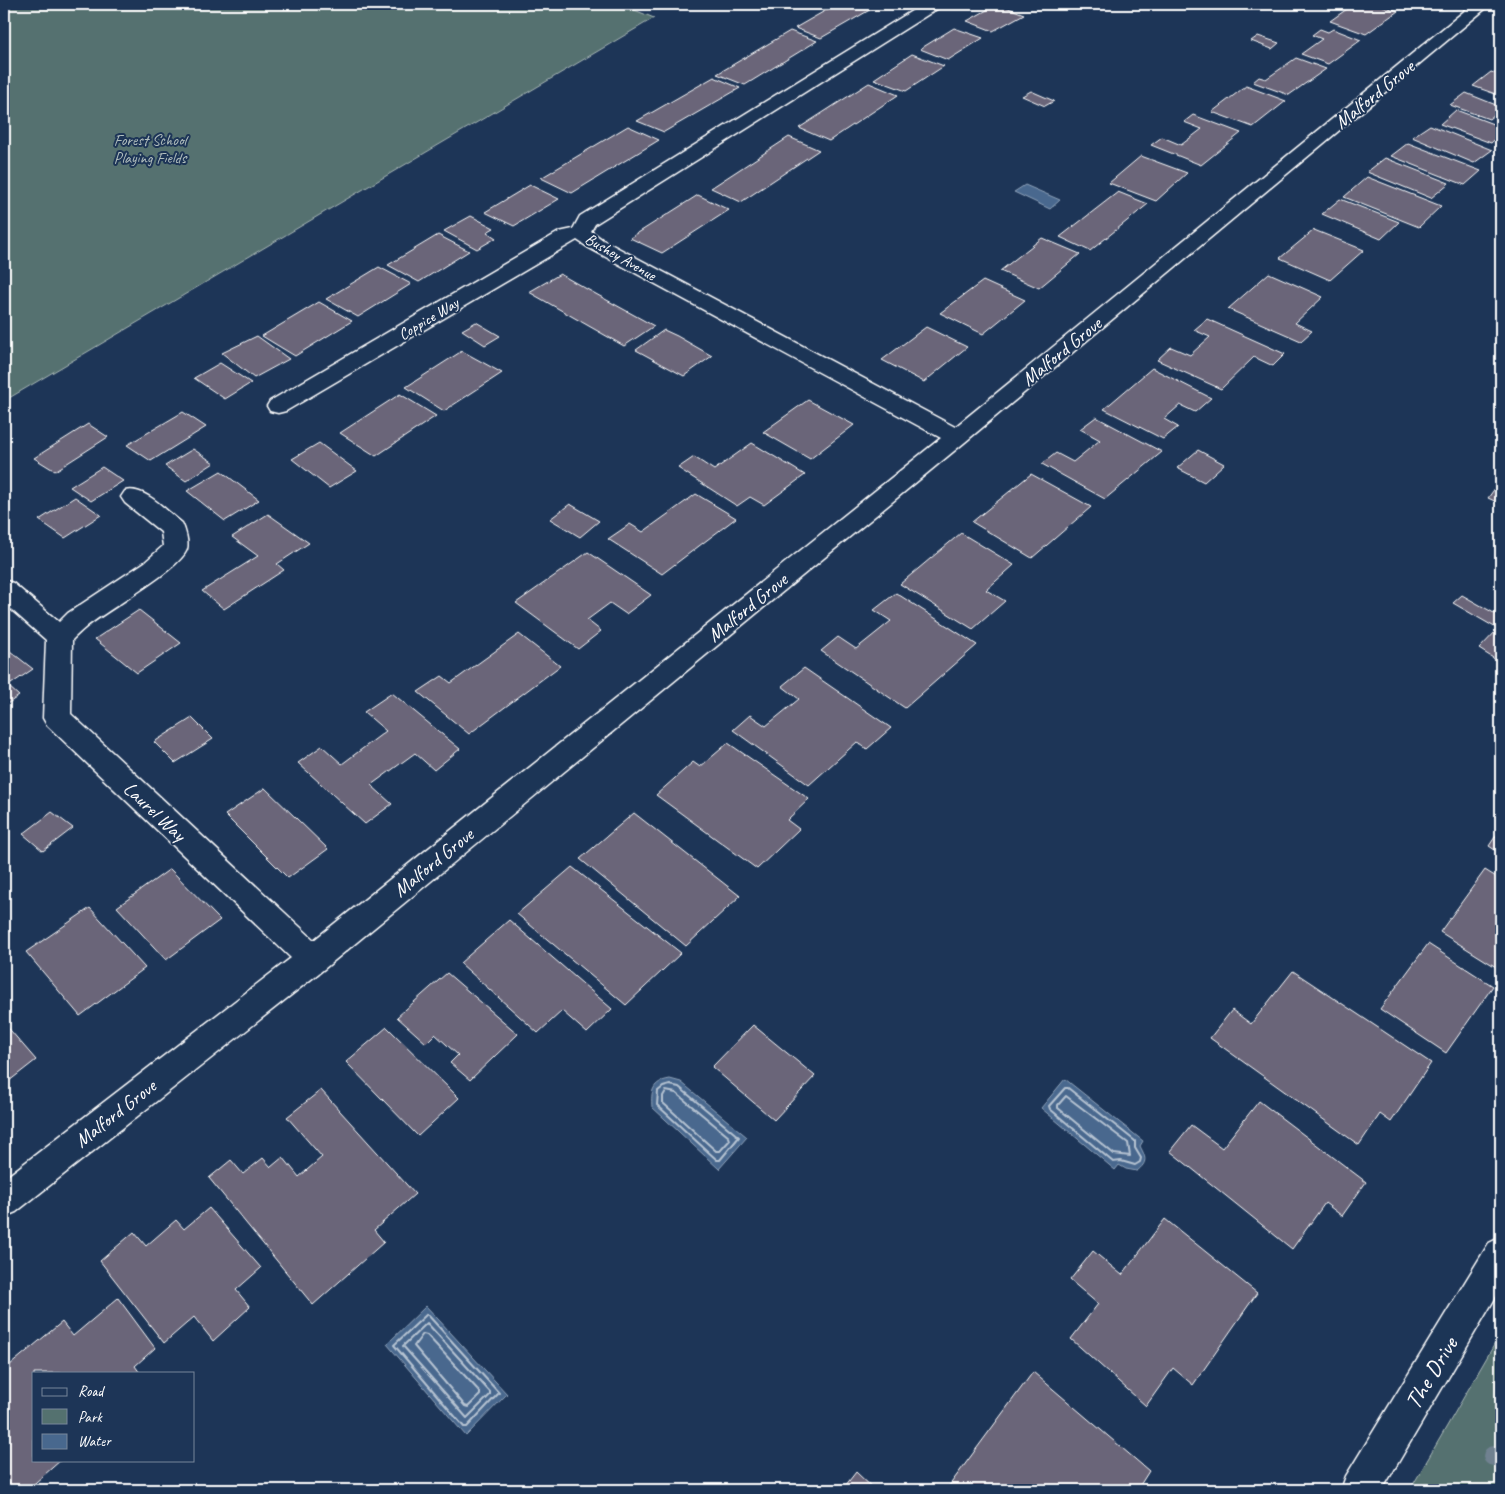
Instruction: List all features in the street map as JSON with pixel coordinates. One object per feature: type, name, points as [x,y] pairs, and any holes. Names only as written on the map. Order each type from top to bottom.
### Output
[{"type":"street","name":"Bushey Avenue","points":[[934,4],[588,220],[580,232],[596,244],[956,437]]},
{"type":"street","name":"Malford Grove","points":[[4,1200],[313,959],[956,437],[1483,4]]},
{"type":"street","name":"Coppice Way","points":[[278,406],[566,236],[580,232]]},
{"type":"street","points":[[4,589],[59,637],[77,620],[154,568],[175,548],[173,529],[134,497]]},
{"type":"street","name":"Laurel Way","points":[[59,637],[57,718],[313,959]]},
{"type":"street","name":"The Drive","points":[[1360,1490],[1501,1255]]},
{"type":"green space","name":"Forest School Playing Fields","points":[[4,4],[620,4],[654,18],[4,401]]},
{"type":"green space","points":[[1501,1333],[1501,1490],[1410,1490]]},
{"type":"water","points":[[1025,185],[1060,200],[1050,209],[1014,192]]},
{"type":"water","points":[[670,1079],[681,1082],[747,1137],[719,1169],[652,1107],[654,1088],[659,1082]]},
{"type":"water","points":[[1065,1079],[1143,1141],[1140,1146],[1145,1160],[1137,1171],[1126,1169],[1119,1165],[1115,1170],[1041,1108]]},
{"type":"water","points":[[426,1306],[507,1394],[466,1436],[387,1344]]},
{"type":"building","points":[[837,4],[880,4],[821,38],[795,28]]},
{"type":"building","points":[[998,4],[1024,14],[993,31],[967,21]]},
{"type":"building","points":[[1354,4],[1377,4],[1398,11],[1366,34],[1330,21]]},
{"type":"building","points":[[954,28],[983,38],[948,60],[920,49]]},
{"type":"building","points":[[1320,29],[1328,32],[1333,29],[1361,40],[1328,64],[1301,54],[1322,39],[1312,35]]},
{"type":"building","points":[[790,31],[817,41],[745,85],[717,74]]},
{"type":"building","points":[[1258,36],[1279,43],[1272,49],[1251,41]]},
{"type":"building","points":[[912,54],[944,66],[906,91],[874,79]]},
{"type":"building","points":[[1296,58],[1326,69],[1289,95],[1253,82],[1259,77],[1266,79]]},
{"type":"building","points":[[1491,72],[1501,75],[1501,96],[1473,86]]},
{"type":"building","points":[[714,77],[740,88],[664,132],[637,121]]},
{"type":"building","points":[[869,83],[898,95],[829,141],[799,128]]},
{"type":"building","points":[[1246,86],[1286,101],[1253,127],[1212,112]]},
{"type":"building","points":[[1031,91],[1054,101],[1045,106],[1022,96]]},
{"type":"building","points":[[1466,93],[1501,107],[1501,109],[1489,119],[1450,105]]},
{"type":"building","points":[[1456,110],[1501,127],[1501,134],[1491,143],[1440,124]]},
{"type":"building","points":[[1193,115],[1241,133],[1201,165],[1151,145],[1162,137],[1181,145],[1202,129],[1184,122]]},
{"type":"building","points":[[1430,125],[1492,150],[1474,163],[1412,137]]},
{"type":"building","points":[[628,126],[659,140],[572,193],[541,178]]},
{"type":"building","points":[[789,137],[819,150],[741,202],[711,188]]},
{"type":"building","points":[[1408,143],[1481,171],[1465,185],[1391,156]]},
{"type":"building","points":[[1141,156],[1187,173],[1156,201],[1109,183]]},
{"type":"building","points":[[1385,158],[1449,183],[1431,198],[1367,172]]},
{"type":"building","points":[[1367,177],[1441,206],[1419,227],[1344,197]]},
{"type":"building","points":[[530,185],[559,199],[514,226],[485,212]]},
{"type":"building","points":[[1118,192],[1148,204],[1090,251],[1060,237]]},
{"type":"building","points":[[698,195],[729,210],[662,253],[630,238]]},
{"type":"building","points":[[1340,199],[1399,222],[1381,239],[1322,214]]},
{"type":"building","points":[[471,216],[494,228],[487,232],[496,238],[477,249],[444,231]]},
{"type":"building","points":[[1314,230],[1364,250],[1330,280],[1280,258]]},
{"type":"building","points":[[438,235],[469,251],[419,282],[388,265]]},
{"type":"building","points":[[1042,238],[1080,254],[1039,288],[1000,271]]},
{"type":"building","points":[[379,267],[411,284],[358,317],[326,299]]},
{"type":"building","points":[[1269,273],[1323,297],[1295,323],[1312,331],[1301,341],[1228,309]]},
{"type":"building","points":[[560,274],[654,326],[624,346],[529,292]]},
{"type":"building","points":[[983,281],[1025,300],[983,334],[940,313]]},
{"type":"building","points":[[319,302],[352,321],[295,356],[262,336]]},
{"type":"building","points":[[1207,319],[1285,354],[1273,366],[1254,357],[1221,389],[1157,360],[1171,347],[1190,355],[1210,337],[1194,330]]},
{"type":"building","points":[[476,322],[500,336],[485,345],[462,330]]},
{"type":"building","points":[[926,327],[967,347],[924,382],[882,360]]},
{"type":"building","points":[[664,330],[712,356],[684,376],[636,350]]},
{"type":"building","points":[[257,336],[289,359],[254,378],[222,353]]},
{"type":"building","points":[[462,351],[502,373],[444,411],[406,387]]},
{"type":"building","points":[[220,363],[251,383],[225,399],[194,378]]},
{"type":"building","points":[[1152,368],[1211,398],[1195,412],[1180,405],[1164,419],[1178,427],[1163,439],[1104,409]]},
{"type":"building","points":[[400,394],[436,416],[376,456],[340,433]]},
{"type":"building","points":[[808,400],[854,425],[810,459],[763,432]]},
{"type":"building","points":[[183,412],[206,427],[151,461],[127,445]]},
{"type":"building","points":[[1096,417],[1162,452],[1105,499],[1042,464],[1056,453],[1073,462],[1100,440],[1080,429]]},
{"type":"building","points":[[88,424],[108,437],[55,471],[34,458]]},
{"type":"building","points":[[319,443],[357,471],[329,488],[292,459]]},
{"type":"building","points":[[752,443],[805,475],[764,505],[750,497],[737,506],[678,468],[694,457],[714,470]]},
{"type":"building","points":[[193,449],[214,463],[186,481],[165,466]]},
{"type":"building","points":[[1198,450],[1224,464],[1204,482],[1177,468]]},
{"type":"building","points":[[102,467],[123,481],[91,501],[70,487]]},
{"type":"building","points":[[221,471],[259,500],[225,521],[187,491]]},
{"type":"building","points":[[1031,474],[1091,507],[1032,558],[972,522]]},
{"type":"building","points":[[1501,480],[1501,504],[1488,498]]},
{"type":"building","points":[[696,494],[736,518],[662,574],[608,539],[630,524],[643,532]]},
{"type":"building","points":[[75,497],[101,515],[65,538],[39,520]]},
{"type":"building","points":[[570,504],[599,521],[580,537],[550,519]]},
{"type":"building","points":[[268,514],[309,543],[277,564],[284,570],[224,609],[202,591],[258,556],[232,537]]},
{"type":"building","points":[[961,533],[1014,565],[986,590],[1005,601],[973,629],[900,584]]},
{"type":"building","points":[[588,552],[651,595],[626,614],[610,603],[587,620],[601,631],[578,649],[516,603]]},
{"type":"building","points":[[896,593],[977,645],[905,708],[821,651],[838,637],[856,649],[891,621],[874,610]]},
{"type":"building","points":[[1462,595],[1501,617],[1501,663],[1479,649],[1498,629],[1453,603]]},
{"type":"building","points":[[139,610],[181,643],[137,673],[95,639]]},
{"type":"building","points":[[519,634],[560,666],[469,734],[418,692],[442,676],[451,683]]},
{"type":"building","points":[[10,651],[33,669],[8,686],[19,696],[4,706],[4,655]]},
{"type":"building","points":[[804,668],[891,728],[867,749],[857,742],[809,785],[733,730],[750,715],[766,726],[799,699],[782,686]]},
{"type":"building","points":[[392,693],[460,749],[434,770],[415,753],[371,785],[392,804],[365,824],[298,763],[322,746],[342,764],[386,731],[364,712]]},
{"type":"building","points":[[192,718],[213,739],[175,763],[154,742]]},
{"type":"building","points":[[728,743],[809,799],[787,820],[799,829],[757,869],[656,795],[693,762],[700,767]]},
{"type":"building","points":[[265,788],[328,849],[288,878],[225,815]]},
{"type":"building","points":[[52,812],[73,828],[43,851],[23,834]]},
{"type":"building","points":[[634,813],[740,896],[686,946],[580,859]]},
{"type":"building","points":[[1501,828],[1501,854],[1489,846]]},
{"type":"building","points":[[572,867],[681,953],[626,1005],[517,914]]},
{"type":"building","points":[[170,869],[220,920],[166,960],[117,907]]},
{"type":"building","points":[[1485,870],[1501,880],[1501,959],[1496,967],[1440,932]]},
{"type":"building","points":[[90,908],[145,968],[80,1016],[26,952]]},
{"type":"building","points":[[509,920],[612,1009],[587,1033],[562,1011],[538,1033],[460,963]]},
{"type":"building","points":[[1428,944],[1493,986],[1446,1053],[1380,1009]]},
{"type":"building","points":[[1293,971],[1431,1063],[1391,1122],[1380,1114],[1359,1145],[1210,1038],[1232,1010],[1251,1024]]},
{"type":"building","points":[[447,973],[518,1034],[470,1080],[450,1063],[458,1055],[435,1034],[426,1043],[397,1017]]},
{"type":"building","points":[[4,1023],[36,1060],[4,1085]]},
{"type":"building","points":[[753,1025],[815,1076],[774,1120],[712,1067]]},
{"type":"building","points":[[387,1027],[459,1098],[418,1136],[346,1062]]},
{"type":"building","points":[[321,1090],[415,1194],[374,1230],[384,1242],[313,1305],[209,1178],[231,1160],[243,1174],[263,1158],[271,1167],[283,1157],[299,1177],[322,1157],[287,1117]]},
{"type":"building","points":[[1259,1101],[1366,1182],[1342,1216],[1325,1203],[1292,1249],[1170,1151],[1191,1125],[1222,1148]]},
{"type":"building","points":[[209,1208],[261,1268],[236,1290],[250,1307],[213,1341],[194,1317],[164,1343],[100,1261],[134,1232],[146,1246],[176,1220],[184,1229]]},
{"type":"building","points":[[1165,1219],[1257,1293],[1193,1385],[1173,1368],[1146,1406],[1071,1339],[1098,1304],[1070,1280],[1093,1251],[1122,1275]]},
{"type":"building","points":[[118,1298],[155,1348],[135,1366],[139,1372],[32,1372],[32,1462],[59,1462],[27,1490],[14,1490],[4,1475],[4,1370],[62,1322],[73,1336]]},
{"type":"building","points":[[1033,1372],[1149,1471],[1137,1490],[946,1490]]},
{"type":"building","points":[[856,1472],[875,1490],[842,1490]]}]
